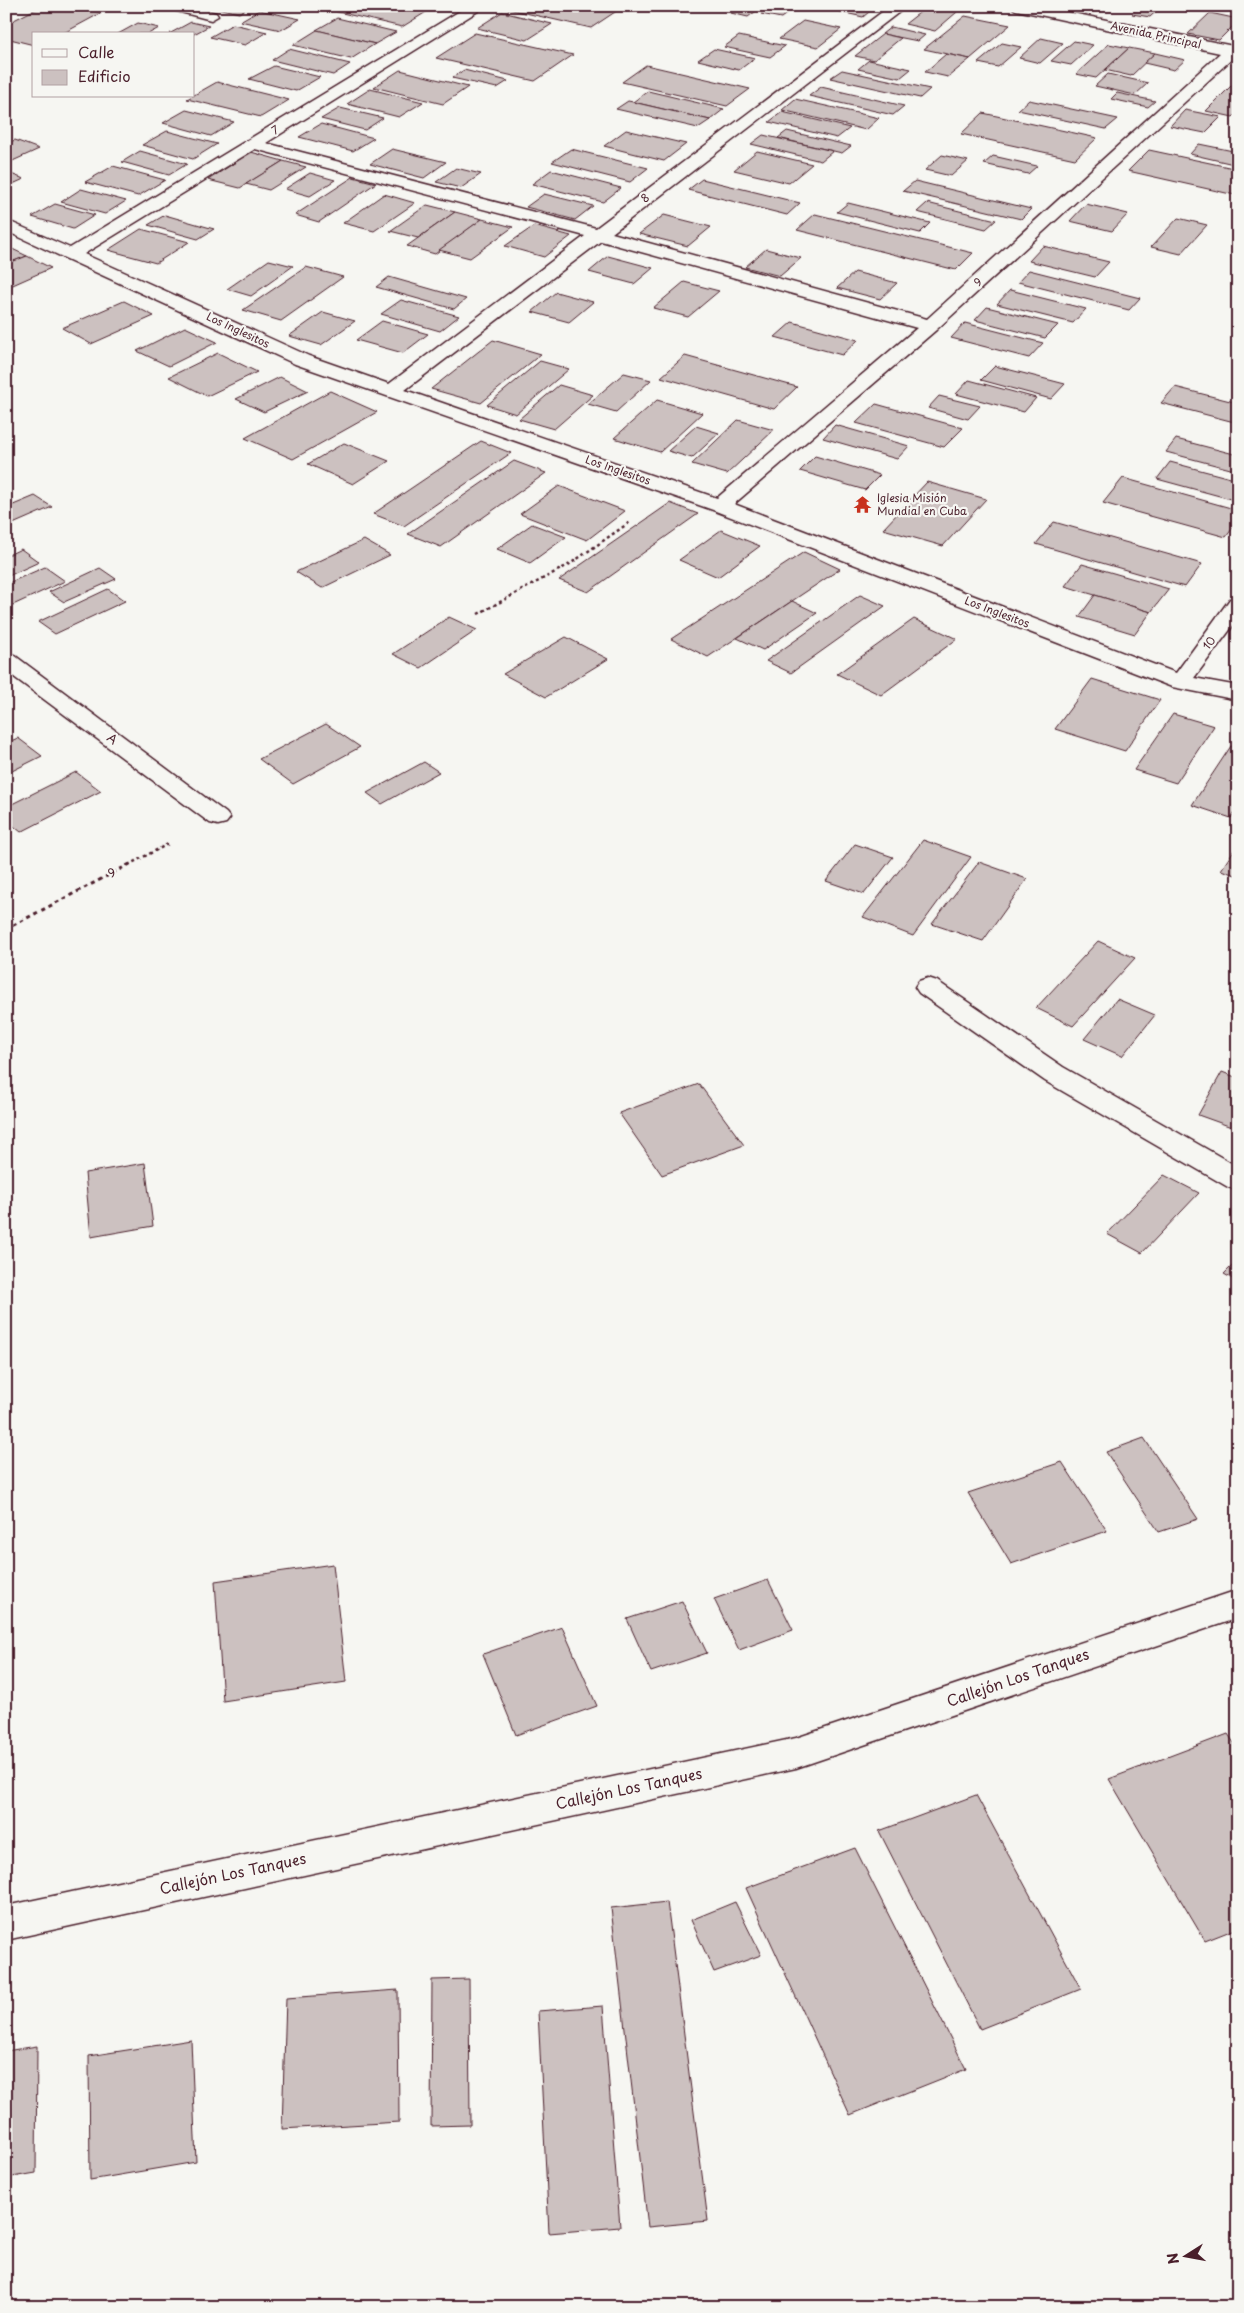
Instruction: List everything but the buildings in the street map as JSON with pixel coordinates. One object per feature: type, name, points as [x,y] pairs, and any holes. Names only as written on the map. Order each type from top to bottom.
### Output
[{"type":"street","points":[[174,6],[211,16]]},
{"type":"street","name":"7","points":[[72,254],[479,6]]},
{"type":"street","name":"8","points":[[392,391],[900,6]]},
{"type":"street","name":"Avenida Principal","points":[[1016,6],[1235,52]]},
{"type":"street","name":"9","points":[[720,506],[930,326],[1235,52]]},
{"type":"street","points":[[253,144],[598,234],[930,326]]},
{"type":"street","name":"Los Inglesitos","points":[[6,225],[302,360],[720,506],[1180,682],[1238,693]]},
{"type":"street","name":"10","points":[[1180,682],[1238,604]]},
{"type":"street","name":"A","points":[[6,660],[218,818]]},
{"type":"street","points":[[928,987],[1054,1074],[1238,1180]]},
{"type":"street","name":"Callejón Los Tanques","points":[[6,1923],[796,1753],[1238,1604]]},
{"type":"path","points":[[478,614],[570,564],[675,490]]},
{"type":"path","name":"9","points":[[6,929],[218,818]]},
{"type":"place","name":"Iglesia Misión Mundial en Cuba","points":[[863,504]]}]
